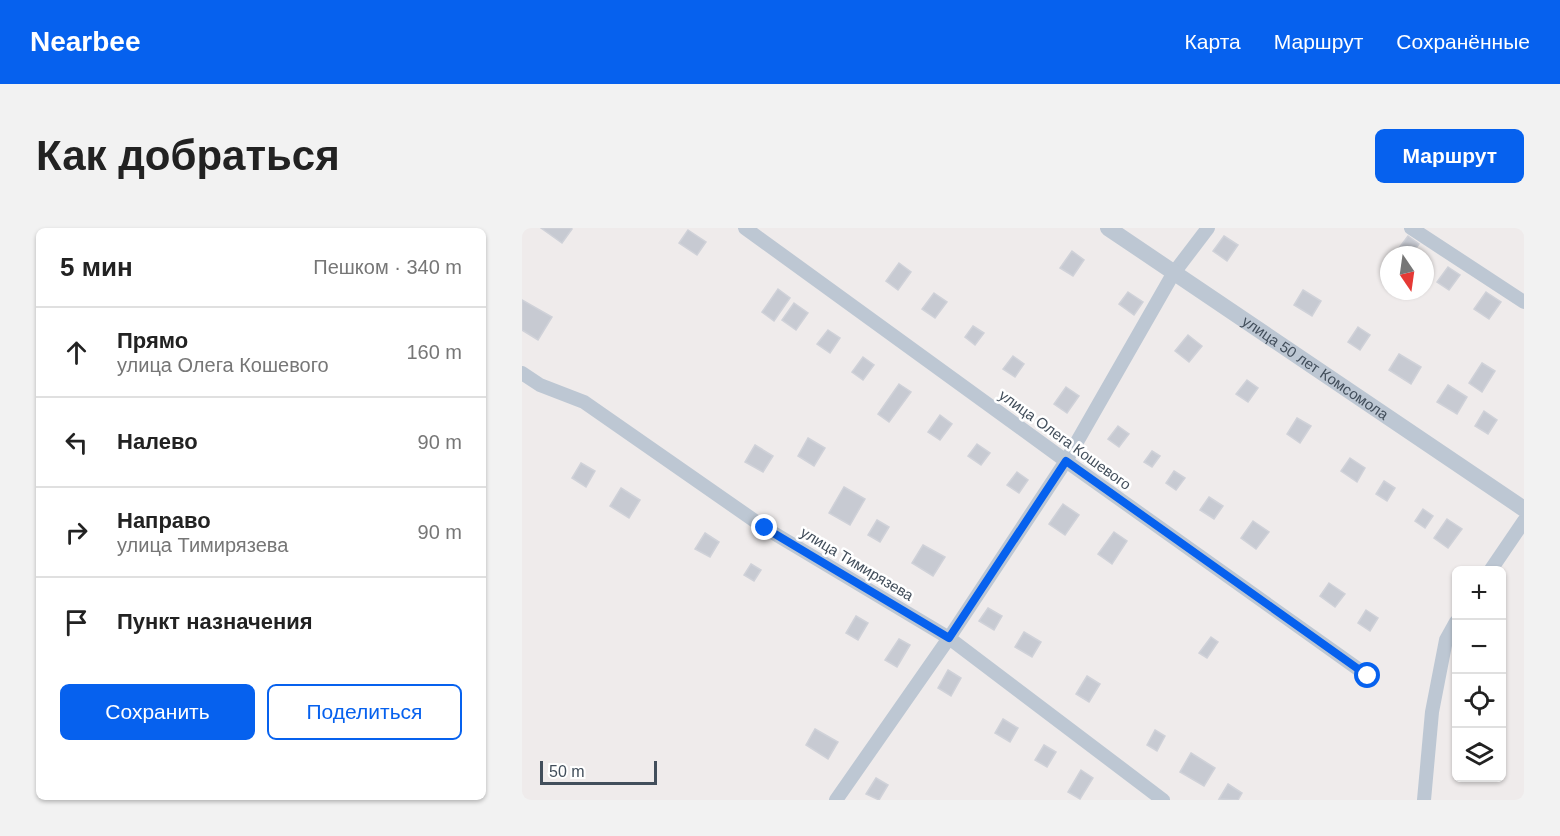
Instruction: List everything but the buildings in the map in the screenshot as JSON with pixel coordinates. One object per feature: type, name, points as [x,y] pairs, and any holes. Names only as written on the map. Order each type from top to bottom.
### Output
[{"type":"street","name":"улица Олега Кошевого","points":[[745,228],[1368,676]]},
{"type":"street","name":"улица 50 лет Комсомола","points":[[1108,228],[1524,509]]},
{"type":"street","points":[[836,800],[949,638],[1066,461],[1173,274],[1208,228]]},
{"type":"street","points":[[1411,228],[1524,302]]},
{"type":"street","name":"улица Тимирязева","points":[[522,373],[540,385],[584,402],[765,528],[949,638],[1164,800]]},
{"type":"street","points":[[1493,566],[1524,521]]},
{"type":"street","points":[[1424,800],[1432,712],[1446,640],[1452,629]]},
{"type":"route","points":[[765,528],[949,638],[1066,461],[1368,676]]}]
